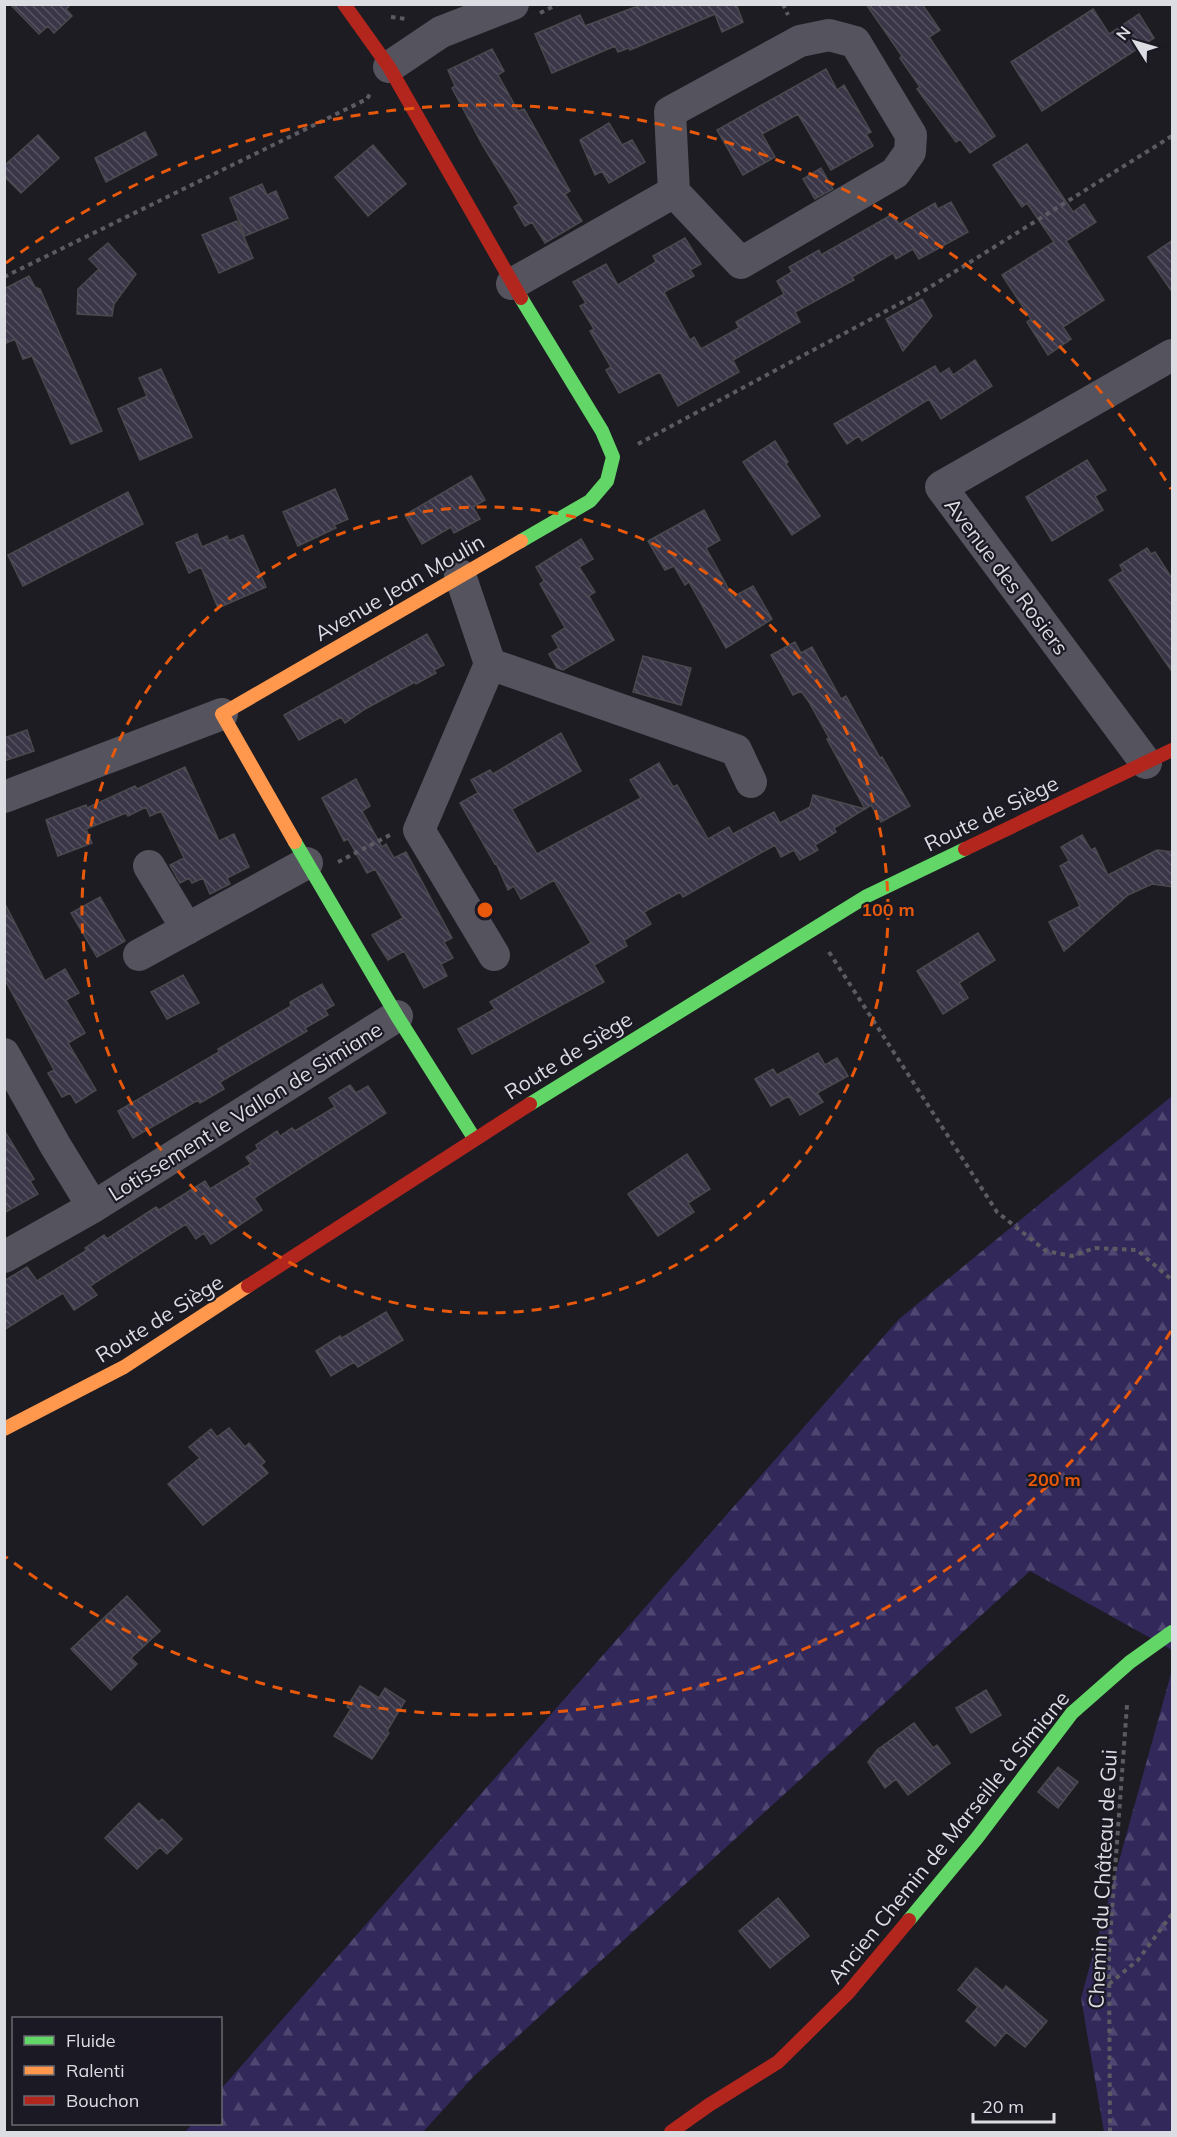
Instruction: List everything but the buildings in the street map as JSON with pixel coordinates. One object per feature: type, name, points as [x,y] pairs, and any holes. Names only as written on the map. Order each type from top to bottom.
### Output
[{"type":"street","points":[[344,4],[389,68],[512,284],[602,430],[614,457]]},
{"type":"street","points":[[389,68],[441,32],[513,4]]},
{"type":"street","points":[[829,35],[855,42],[911,135],[909,152],[895,173],[741,263],[674,192],[670,112],[800,41],[829,35]]},
{"type":"street","points":[[512,284],[674,192]]},
{"type":"street","name":"Avenue des Rosiers","points":[[1159,756],[941,487],[1173,355]]},
{"type":"street","name":"Avenue Jean Moulin","points":[[222,714],[590,501],[607,482],[614,457]]},
{"type":"street","points":[[460,575],[490,664],[419,830],[494,955]]},
{"type":"street","points":[[490,664],[736,750],[751,782]]},
{"type":"street","points":[[4,797],[222,714],[397,1016],[474,1138]]},
{"type":"street","name":"Route de Siège","points":[[4,1429],[124,1367],[474,1138],[867,896],[1159,756]]},
{"type":"street","points":[[149,866],[187,929]]},
{"type":"street","points":[[139,955],[310,869]]},
{"type":"street","name":"Lotissement le Vallon de Simiane","points":[[4,1257],[93,1207],[397,1016]]},
{"type":"street","name":"Lotissement le Vallon de Simiane","points":[[4,1054],[93,1207]]},
{"type":"street","name":"Ancien Chemin de Marseille à Simiane","points":[[670,2133],[709,2105],[778,2062],[848,1993],[977,1838],[1072,1713],[1130,1662],[1173,1632]]},
{"type":"path","points":[[4,277],[366,99],[389,68]]},
{"type":"path","points":[[614,457],[927,289],[1173,136]]},
{"type":"path","points":[[310,869],[408,826],[419,830]]},
{"type":"path","points":[[814,928],[997,1212],[1046,1251],[1072,1256],[1095,1248],[1137,1250],[1173,1280]]},
{"type":"path","name":"Chemin du Château de Gui","points":[[1110,2133],[1109,1952],[1130,1662]]},
{"type":"path","points":[[1109,1984],[1138,1960],[1173,1914]]},
{"type":"green space","points":[[1172,1096],[1172,1650],[1030,1571],[473,2077],[423,2132],[185,2132],[191,2125],[222,2125],[222,2088],[899,1319]]},
{"type":"green space","points":[[1172,1670],[1172,2132],[1104,2132],[1081,1998]]},
{"type":"traffic: fast","points":[[521,298],[602,431],[613,457],[607,481],[590,501],[521,541]]},
{"type":"traffic: fast","points":[[295,842],[397,1016],[474,1138]]},
{"type":"traffic: fast","points":[[530,1104],[867,896],[965,849]]},
{"type":"traffic: fast","points":[[909,1920],[977,1838],[1072,1713],[1130,1662],[1172,1632]]},
{"type":"traffic: slow","points":[[295,842],[222,714],[521,541]]},
{"type":"traffic: slow","points":[[4,1429],[124,1367],[248,1286]]},
{"type":"traffic: jam","points":[[344,4],[389,67],[521,298]]},
{"type":"traffic: jam","points":[[965,849],[1172,750]]},
{"type":"traffic: jam","points":[[248,1286],[530,1104]]},
{"type":"traffic: jam","points":[[671,2132],[778,2062],[848,1993],[909,1920]]}]
